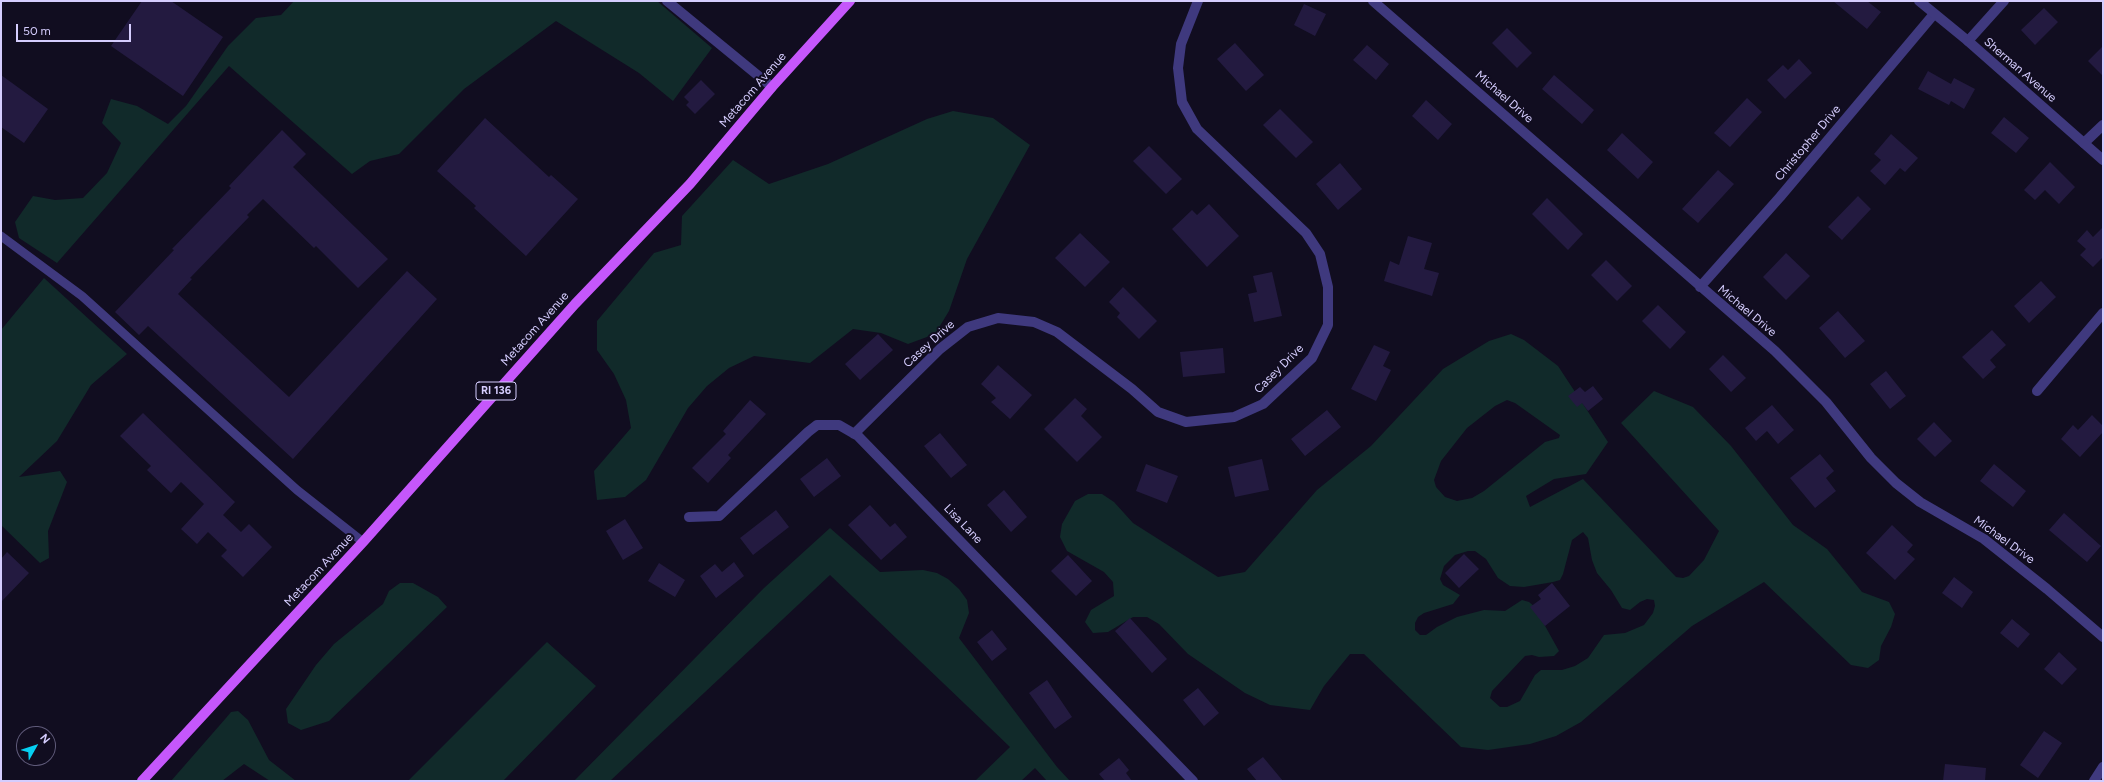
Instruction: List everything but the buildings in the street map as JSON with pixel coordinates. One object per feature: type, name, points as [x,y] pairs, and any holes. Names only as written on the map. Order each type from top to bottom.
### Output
[{"type":"main road","name":"Metacom Avenue","points":[[142,781],[363,542],[570,310],[690,184],[772,87],[850,1]]},
{"type":"street","points":[[667,1],[772,87]]},
{"type":"street","name":"Casey Drive","points":[[854,434],[940,349],[968,327],[998,318],[1034,322],[1057,332],[1158,412],[1186,422],[1234,417],[1263,404],[1312,358],[1328,325],[1328,287],[1320,254],[1306,233],[1197,129],[1182,102],[1178,68],[1181,44],[1198,1]]},
{"type":"street","name":"Michael Drive","points":[[1373,1],[1774,351],[1826,402],[1871,458],[1896,483],[1925,505],[1984,539],[2047,589],[2103,637]]},
{"type":"street","name":"Sherman Avenue","points":[[1918,1],[1968,41],[2103,160]]},
{"type":"street","points":[[1968,41],[2004,1]]},
{"type":"street","name":"Christopher Drive","points":[[1700,287],[1780,197],[1934,14]]},
{"type":"street","points":[[2084,144],[2103,125]]},
{"type":"street","points":[[2038,391],[2103,313]]},
{"type":"street","name":"Lisa Lane","points":[[689,517],[719,516],[817,425],[839,425],[858,436],[937,515],[1193,781]]},
{"type":"street","points":[[2094,781],[2103,767]]},
{"type":"lane","points":[[1,236],[82,296],[297,490],[363,542]]},
{"type":"green space","points":[[294,1],[657,1],[712,48],[673,101],[639,73],[556,21],[464,89],[399,154],[370,161],[352,174],[229,66],[57,263],[19,238],[15,222],[33,196],[55,200],[83,198],[107,173],[121,143],[102,123],[111,99],[137,106],[168,124],[186,106],[228,46],[256,18],[281,15]]},
{"type":"green space","points":[[953,111],[993,118],[1030,145],[967,259],[949,311],[935,334],[908,344],[881,333],[853,329],[810,363],[754,356],[729,368],[707,386],[688,408],[646,480],[625,497],[597,500],[594,471],[631,428],[626,400],[614,374],[597,350],[597,321],[654,253],[681,245],[682,216],[733,160],[769,184],[828,164],[927,119]]},
{"type":"green space","points":[[44,278],[127,354],[91,385],[57,441],[19,477],[60,471],[67,482],[48,531],[49,558],[40,563],[1,525],[1,330]]},
{"type":"green space","points":[[1511,334],[1524,340],[1558,366],[1608,442],[1586,474],[1554,479],[1526,496],[1530,507],[1583,479],[1676,577],[1683,578],[1689,576],[1704,560],[1719,531],[1621,423],[1654,391],[1693,407],[1731,446],[1793,525],[1827,549],[1862,592],[1889,602],[1895,614],[1891,627],[1881,646],[1879,660],[1868,668],[1851,665],[1764,582],[1692,626],[1581,722],[1556,736],[1530,744],[1488,750],[1461,747],[1364,654],[1350,654],[1324,686],[1310,710],[1270,705],[1245,693],[1188,654],[1159,624],[1147,617],[1133,617],[1108,632],[1093,633],[1085,622],[1091,610],[1114,596],[1113,582],[1104,572],[1067,551],[1060,537],[1062,524],[1075,501],[1088,494],[1102,494],[1114,502],[1133,523],[1218,577],[1245,572],[1317,490],[1371,446],[1443,369],[1489,341]],"holes":[[[1507,400],[1515,403],[1560,435],[1559,438],[1545,442],[1484,491],[1472,498],[1457,501],[1445,497],[1436,487],[1434,480],[1441,461],[1467,428],[1495,406]],[[1583,532],[1588,538],[1592,560],[1597,573],[1611,590],[1622,608],[1630,610],[1640,602],[1647,599],[1654,600],[1655,606],[1653,613],[1644,625],[1625,633],[1604,635],[1588,658],[1575,666],[1562,670],[1541,670],[1535,675],[1520,701],[1507,707],[1500,707],[1490,698],[1492,691],[1525,656],[1554,656],[1559,651],[1534,606],[1529,602],[1522,600],[1505,611],[1484,610],[1457,617],[1437,627],[1426,635],[1420,635],[1415,630],[1415,623],[1418,617],[1424,613],[1453,604],[1460,595],[1443,585],[1440,579],[1444,566],[1455,555],[1468,551],[1475,551],[1486,559],[1498,578],[1510,586],[1524,587],[1553,582],[1560,580],[1563,574],[1572,540]]]},
{"type":"green space","points":[[830,528],[880,572],[923,570],[937,573],[948,579],[959,589],[967,600],[969,613],[959,638],[1057,767],[1070,781],[1047,781],[1035,768],[1021,781],[975,781],[1010,747],[830,575],[610,781],[574,781],[764,588]]},
{"type":"green space","points":[[400,583],[413,583],[438,597],[447,607],[329,721],[301,730],[288,723],[286,709],[316,665],[334,644],[383,604],[389,591]]},
{"type":"green space","points":[[547,642],[596,686],[503,781],[408,781]]},
{"type":"green space","points":[[238,711],[248,720],[269,760],[296,781],[270,781],[244,764],[222,781],[171,781],[231,712]]}]
